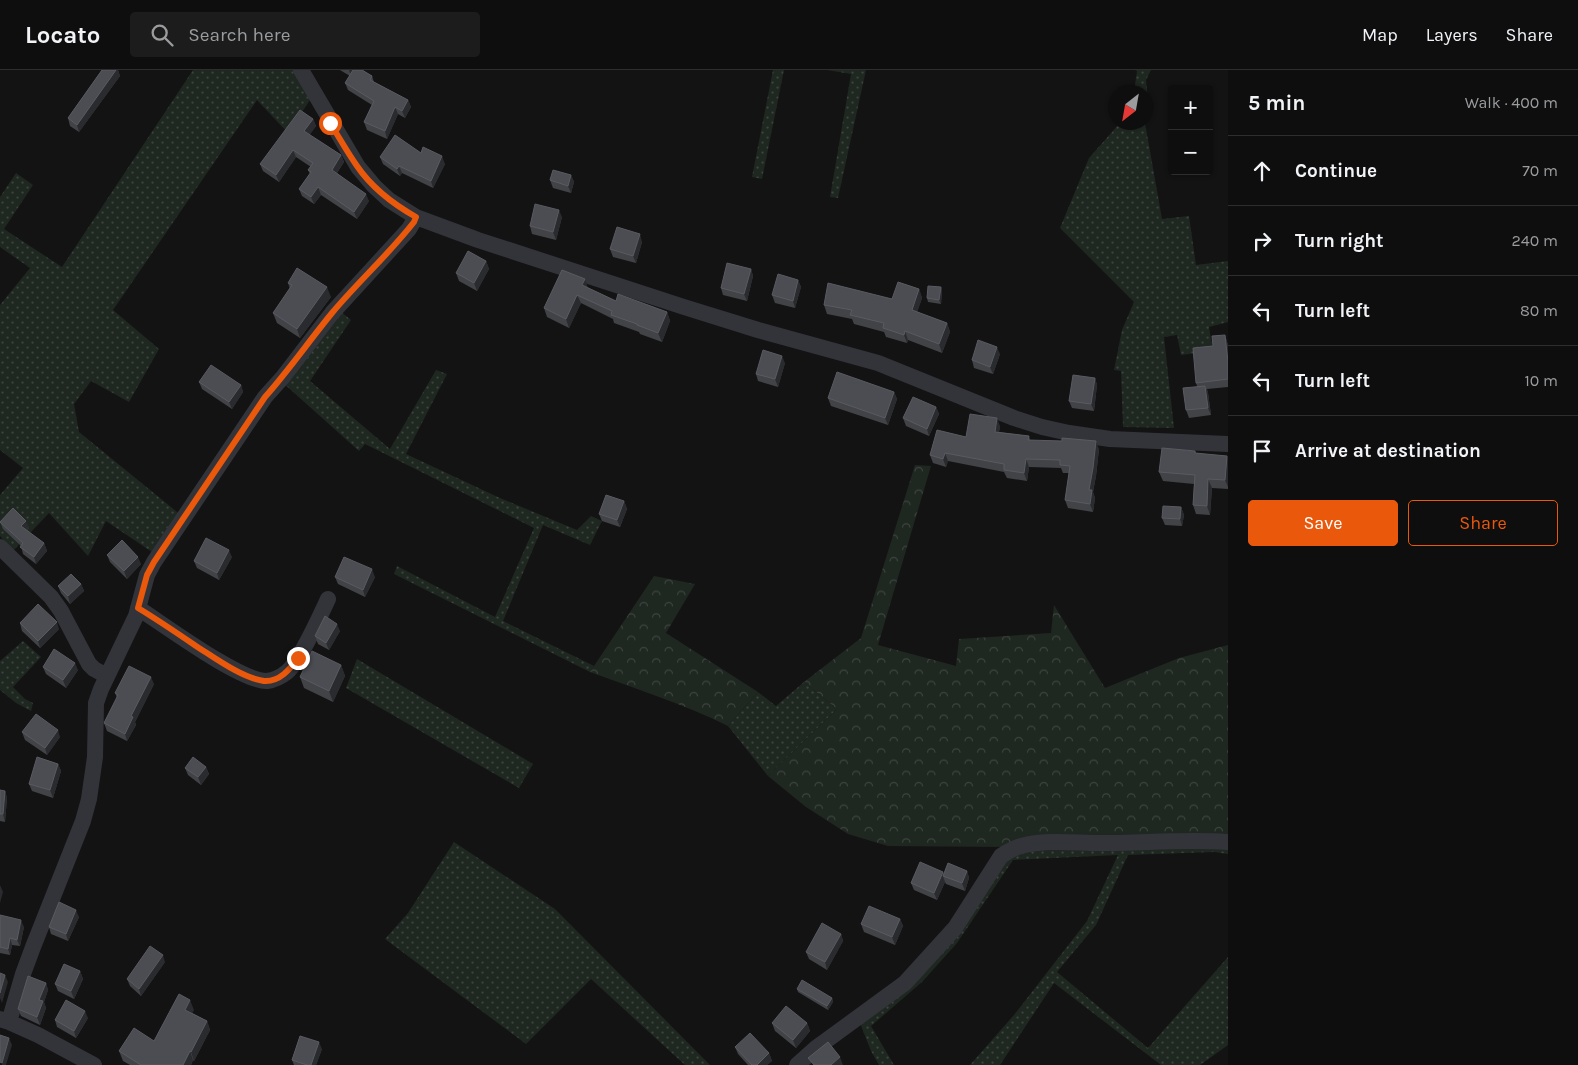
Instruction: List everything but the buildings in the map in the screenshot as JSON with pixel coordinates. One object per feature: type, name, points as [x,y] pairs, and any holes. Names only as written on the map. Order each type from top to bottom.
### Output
[{"type":"street","points":[[301,70],[358,167],[384,195],[416,217],[478,240],[758,330],[878,363],[1014,418],[1042,427],[1110,439],[1228,444]]},
{"type":"street","points":[[94,1065],[38,1035],[4,1020],[83,821],[89,799],[95,757],[96,703],[129,632],[147,575],[154,562],[265,397],[283,377],[332,313],[409,229],[416,217]]},
{"type":"street","points":[[0,547],[51,597],[61,611],[88,664],[107,676]]},
{"type":"street","points":[[138,608],[228,667],[266,681],[278,678],[289,671],[298,658],[328,599]]},
{"type":"street","points":[[797,1065],[816,1048],[905,983],[955,928],[1001,856],[1010,850],[1047,842],[1102,843],[1208,840],[1228,842]]},
{"type":"green space","points":[[193,70],[299,70],[314,94],[288,133],[257,100],[113,310],[159,349],[129,402],[91,381],[74,404],[79,432],[182,516],[155,554],[106,521],[88,556],[49,513],[13,551],[0,536],[0,495],[23,468],[0,450],[0,305],[30,268],[0,247],[0,197],[16,173],[33,185],[4,229],[62,267]]},
{"type":"green space","points":[[773,70],[784,70],[762,179],[752,177]]},
{"type":"green space","points":[[827,70],[866,70],[838,198],[830,197],[851,74]]},
{"type":"green space","points":[[1135,70],[1151,70],[1146,80],[1147,85],[1135,85],[1137,71]]},
{"type":"green space","points":[[1114,130],[1146,130],[1162,219],[1189,216],[1196,265],[1228,261],[1228,322],[1209,327],[1213,351],[1181,355],[1177,335],[1164,337],[1174,428],[1123,427],[1121,371],[1114,370],[1122,330],[1134,302],[1060,228],[1089,158]]},
{"type":"green space","points":[[340,311],[351,320],[310,381],[390,449],[436,370],[447,374],[406,454],[500,498],[577,530],[591,516],[602,521],[590,545],[543,525],[503,621],[594,666],[590,672],[394,574],[397,566],[495,617],[534,528],[365,444],[359,451],[282,382]]},
{"type":"green space","points":[[915,465],[931,466],[878,645],[956,666],[959,639],[1051,633],[1054,605],[1105,688],[1179,658],[1228,645],[1228,841],[1010,847],[888,846],[848,834],[806,807],[768,776],[837,709],[804,682],[861,638]]},
{"type":"green space","points":[[654,576],[695,584],[666,633],[758,692],[728,726],[677,704],[590,672]]},
{"type":"green space","points":[[23,641],[41,657],[13,687],[25,699],[33,703],[31,711],[16,703],[0,690],[0,661]]},
{"type":"green space","points":[[357,659],[533,764],[519,788],[346,688]]},
{"type":"green space","points":[[804,682],[837,709],[768,776],[728,726],[758,692],[776,706]]},
{"type":"green space","points":[[1228,841],[1228,854],[1214,852],[1128,855],[1096,925],[1057,972],[1148,1048],[1228,957],[1228,1045],[1200,1065],[1161,1065],[1054,983],[1000,1065],[970,1065],[1014,1015],[1087,921],[1118,855],[1013,860],[957,943],[922,982],[871,1026],[894,1065],[879,1065],[871,1051],[858,1018],[909,980],[1010,847]]},
{"type":"green space","points":[[454,842],[555,909],[710,1065],[685,1065],[591,979],[526,1044],[385,939],[408,913]]},
{"type":"route","points":[[298,658],[289,671],[278,678],[266,681],[252,677],[228,667],[138,608],[147,575],[154,562],[265,397],[283,377],[332,313],[409,229],[416,217],[389,200],[374,186],[358,167],[330,123]]}]
